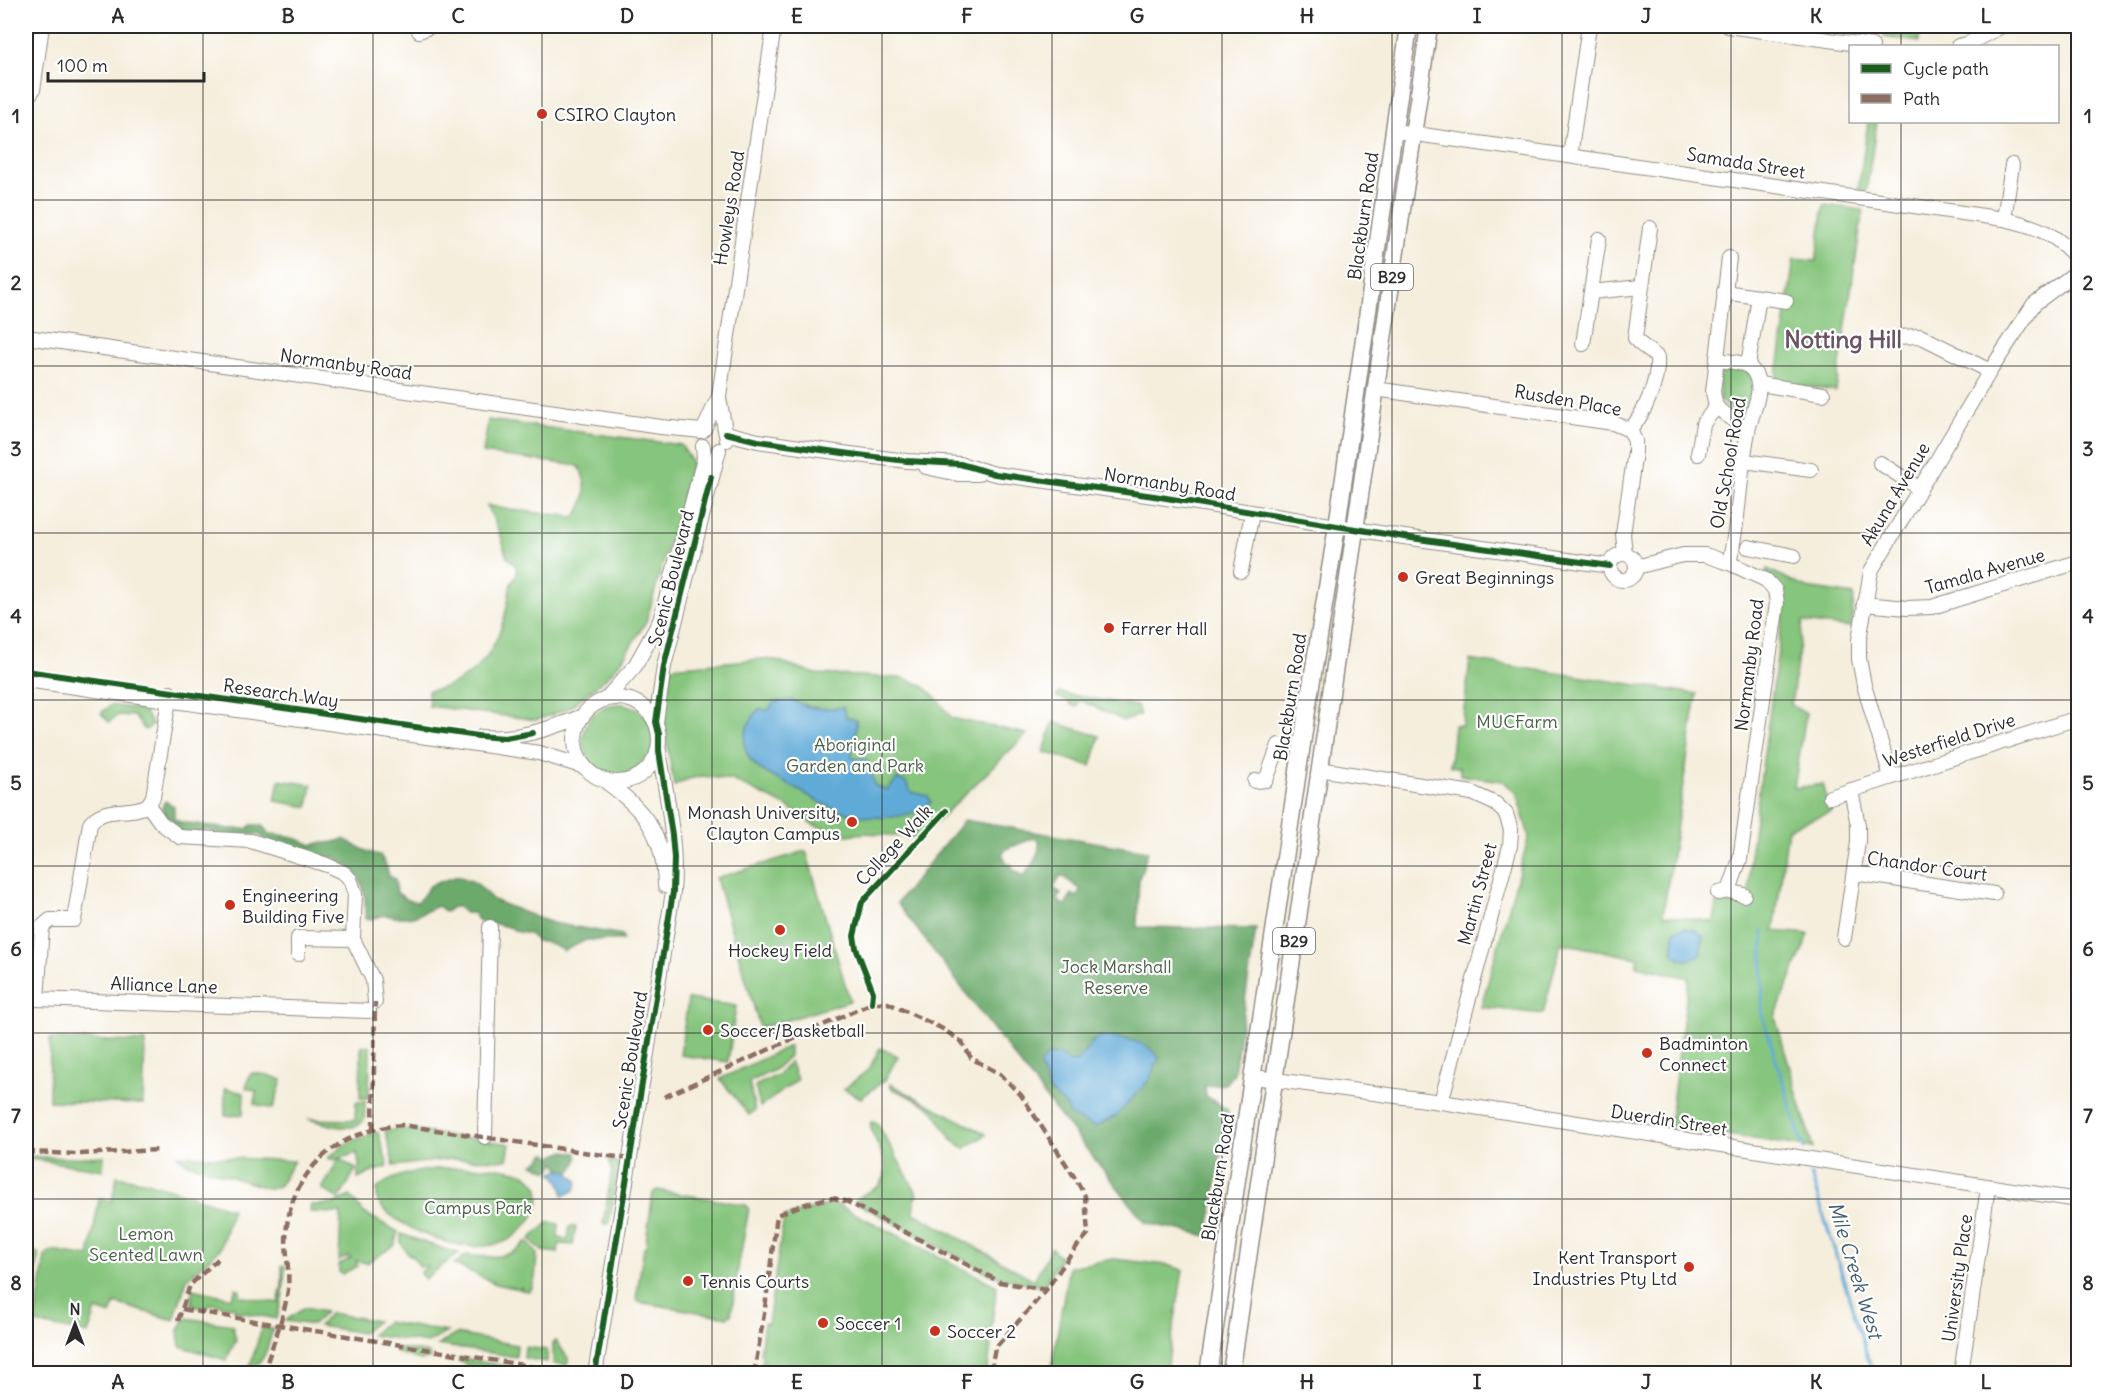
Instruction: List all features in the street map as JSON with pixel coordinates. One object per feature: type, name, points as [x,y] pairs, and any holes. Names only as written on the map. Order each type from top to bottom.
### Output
[{"type":"main road","name":"Blackburn Road","points":[[1208,1374],[1306,716],[1337,526],[1410,26]]},
{"type":"main road","name":"Blackburn Road","points":[[1231,1374],[1429,26]]},
{"type":"street","points":[[26,99],[33,90],[42,26]]},
{"type":"street","name":"Howleys Road","points":[[703,437],[719,396],[774,26]]},
{"type":"street","points":[[1570,156],[1589,26]]},
{"type":"street","points":[[1728,26],[1865,45]]},
{"type":"street","points":[[1962,45],[2002,26]]},
{"type":"street","name":"Samada Street","points":[[1395,131],[2004,219],[2032,225],[2057,238],[2079,261]]},
{"type":"street","points":[[2004,219],[2012,165]]},
{"type":"street","points":[[1630,430],[1643,413],[1658,365],[1657,357],[1635,338],[1650,228]]},
{"type":"street","points":[[1583,344],[1599,239]]},
{"type":"street","name":"Old School Road","points":[[1698,454],[1703,424],[1716,407],[1713,392],[1719,360],[1729,258]]},
{"type":"street","name":"Akuna Avenue","points":[[1891,777],[1864,685],[1859,659],[1864,604],[1871,571],[1990,371],[2034,304],[2079,271]]},
{"type":"street","points":[[1591,292],[1641,287]]},
{"type":"street","points":[[1724,292],[1786,301]]},
{"type":"street","points":[[1719,360],[1748,365],[1759,297]]},
{"type":"street","points":[[1898,336],[1920,336],[1990,371]]},
{"type":"street","name":"Normanby Road","points":[[26,337],[661,427],[703,437]]},
{"type":"street","name":"Old School Road","points":[[1729,563],[1748,431],[1759,384],[1754,371],[1748,365]]},
{"type":"street","points":[[1759,384],[1823,394]]},
{"type":"street","name":"Rusden Place","points":[[1375,389],[1613,423],[1630,430],[1635,441],[1635,452],[1623,534],[1625,554]]},
{"type":"street","name":"Howleys Road","points":[[719,396],[725,431]]},
{"type":"street","points":[[1716,407],[1748,431]]},
{"type":"street","points":[[712,425],[725,431],[726,444],[719,450],[711,450],[703,437],[712,425]]},
{"type":"street","name":"Normanby Road","points":[[725,431],[758,441],[907,461],[958,474],[995,474],[1154,496],[1355,529],[1610,566]]},
{"type":"street","name":"Scenic Boulevard","points":[[656,723],[664,666],[704,459],[703,437]]},
{"type":"street","name":"Normanby Road","points":[[719,450],[758,441]]},
{"type":"street","name":"Scenic Boulevard","points":[[605,700],[635,666],[660,621],[719,450]]},
{"type":"street","points":[[1744,461],[1811,470]]},
{"type":"street","points":[[1880,463],[1920,489]]},
{"type":"street","points":[[1241,571],[1252,513]]},
{"type":"street","points":[[1748,547],[1794,556]]},
{"type":"street","points":[[1760,576],[1770,551]]},
{"type":"street","points":[[1625,554],[1633,558],[1636,567],[1631,577],[1624,580],[1615,578],[1610,566],[1613,558],[1625,554]]},
{"type":"street","name":"Normanby Road","points":[[1636,567],[1690,554],[1705,555],[1760,576],[1775,590],[1777,603],[1740,859],[1724,892],[1744,895]]},
{"type":"street","name":"Tamala Avenue","points":[[1864,604],[1907,608],[1932,607],[2079,562]]},
{"type":"street","name":"Research Way","points":[[26,671],[169,697]]},
{"type":"street","name":"Research Way","points":[[26,680],[393,728],[539,753],[585,767]]},
{"type":"street","points":[[169,697],[153,797],[148,805],[161,823],[180,837],[244,840],[259,843],[344,873],[354,886],[353,939],[298,938],[298,954]]},
{"type":"street","points":[[616,698],[633,702],[648,712],[656,723],[659,734],[659,751],[653,764],[639,775],[620,781],[605,781],[585,767],[578,756],[576,737],[583,716],[597,704],[616,698]]},
{"type":"street","name":"Research Way","points":[[393,728],[505,738],[533,733],[583,716]]},
{"type":"street","name":"Westerfield Drive","points":[[1830,797],[2078,721]]},
{"type":"street","points":[[1255,782],[1266,780],[1279,746]]},
{"type":"street","name":"Scenic Boulevard","points":[[659,751],[674,858],[673,892],[667,921]]},
{"type":"street","name":"Martin Street","points":[[1319,768],[1472,793],[1496,804],[1506,814],[1511,830],[1510,846],[1441,1102]]},
{"type":"street","name":"Scenic Boulevard","points":[[595,1374],[667,921],[665,871],[660,843],[637,808],[605,781]]},
{"type":"street","points":[[1844,938],[1858,842],[1858,825],[1851,790]]},
{"type":"street","name":"Alliance Lane","points":[[148,805],[131,811],[101,813],[92,820],[87,832],[74,920],[50,920],[42,927],[37,999],[372,1006],[373,980],[353,939]]},
{"type":"street","name":"Chandor Court","points":[[1854,873],[1994,894]]},
{"type":"street","points":[[485,1137],[489,927]]},
{"type":"street","name":"Duerdin Street","points":[[1254,1077],[1441,1102],[2079,1200]]},
{"type":"street","name":"University Place","points":[[1961,1374],[1988,1187]]},
{"type":"green space","points":[[1885,26],[1919,26],[1919,42],[1884,37]]},
{"type":"green space","points":[[1868,123],[1877,123],[1866,192],[1858,191]]},
{"type":"green space","points":[[1824,205],[1863,210],[1836,391],[1776,382],[1794,259],[1816,261]]},
{"type":"green space","points":[[1737,367],[1753,374],[1755,394],[1747,421],[1719,400],[1719,374]]},
{"type":"green space","points":[[488,420],[681,445],[692,462],[646,622],[620,663],[607,677],[570,707],[536,720],[429,706],[428,691],[447,686],[463,678],[477,668],[487,655],[496,641],[507,607],[510,586],[516,576],[517,569],[506,555],[502,539],[487,505],[575,517],[584,498],[585,486],[579,466],[483,453]]},
{"type":"green space","name":"MUCFarm","points":[[1767,569],[1806,588],[1854,595],[1851,628],[1803,622],[1791,705],[1806,714],[1794,788],[1823,784],[1831,812],[1788,828],[1774,931],[1809,934],[1775,1017],[1813,1148],[1669,1126],[1689,978],[1636,966],[1638,958],[1561,943],[1543,1014],[1481,1007],[1529,836],[1516,792],[1502,781],[1460,775],[1460,768],[1450,766],[1454,725],[1462,725],[1470,660],[1697,694],[1663,915],[1714,922],[1716,903],[1749,905],[1750,856],[1785,599],[1772,579],[1765,574]]},
{"type":"green space","name":"Aboriginal Garden and Park","points":[[761,659],[776,660],[816,674],[903,678],[926,688],[952,718],[1027,734],[920,838],[867,833],[847,835],[814,825],[784,805],[732,780],[703,776],[688,779],[674,786],[665,731],[666,699],[671,667]]},
{"type":"green space","points":[[1059,693],[1137,706],[1140,715],[1124,721],[1080,700],[1076,707],[1056,697]]},
{"type":"green space","points":[[626,704],[645,714],[653,726],[655,740],[653,754],[645,766],[633,774],[612,776],[593,766],[585,754],[583,733],[593,714],[605,706]]},
{"type":"green space","points":[[111,705],[143,710],[153,725],[145,730],[134,716],[118,715],[109,722],[101,713]]},
{"type":"green space","points":[[1053,722],[1100,736],[1091,766],[1044,752]]},
{"type":"green space","points":[[279,780],[312,785],[308,807],[275,801]]},
{"type":"green space","points":[[165,801],[174,806],[174,819],[181,822],[229,829],[248,829],[251,825],[261,825],[270,834],[289,836],[313,845],[343,839],[366,851],[380,855],[389,876],[395,879],[397,893],[408,900],[418,902],[431,885],[458,876],[476,883],[493,900],[533,916],[553,923],[622,935],[623,940],[586,940],[564,951],[512,928],[479,921],[473,913],[465,913],[458,907],[452,907],[446,912],[438,906],[413,917],[385,915],[371,919],[365,918],[365,897],[359,878],[350,868],[334,857],[328,859],[315,857],[309,848],[303,850],[291,845],[272,844],[258,834],[218,834],[208,830],[181,833],[166,817],[162,807]]},
{"type":"green space","name":"Jock Marshall Reserve","points":[[964,820],[1148,851],[1139,879],[1137,927],[1256,929],[1234,1073],[1225,1084],[1205,1086],[1206,1096],[1228,1110],[1208,1236],[1146,1223],[1052,1106],[897,903]],"holes":[[[1034,838],[1039,841],[1037,855],[1029,870],[1022,876],[1013,869],[1011,864],[1008,865],[1002,855],[1006,849]],[[1061,875],[1081,890],[1076,897],[1072,894],[1064,906],[1057,899],[1061,893],[1053,888]],[[1093,1041],[1130,1099],[1116,1116],[1095,1127],[1071,1116],[1066,1106],[1061,1056],[1069,1062],[1078,1061]]]},
{"type":"green space","name":"Hockey Field","points":[[806,851],[850,1001],[760,1028],[716,878]]},
{"type":"green space","name":"Soccer/Basketball","points":[[688,999],[736,1006],[728,1062],[680,1055]]},
{"type":"green space","points":[[50,1039],[145,1042],[143,1104],[49,1101]]},
{"type":"green space","points":[[361,1046],[370,1046],[369,1098],[360,1098]]},
{"type":"green space","points":[[789,1046],[789,1056],[774,1070],[749,1082],[755,1111],[749,1115],[720,1079]]},
{"type":"green space","points":[[880,1048],[898,1056],[885,1080],[861,1098],[844,1089],[869,1069]]},
{"type":"green space","points":[[790,1061],[797,1080],[760,1107],[755,1086],[778,1075]]},
{"type":"green space","points":[[252,1073],[282,1080],[273,1109],[254,1104],[256,1091],[246,1088]]},
{"type":"green space","points":[[890,1084],[986,1135],[965,1148],[952,1139],[930,1108],[891,1088]]},
{"type":"green space","points":[[225,1088],[244,1093],[243,1115],[225,1116]]},
{"type":"green space","points":[[356,1102],[365,1102],[364,1119],[359,1125],[345,1127],[308,1119],[355,1120]]},
{"type":"green space","points":[[871,1122],[877,1123],[918,1195],[915,1200],[914,1213],[1034,1280],[1051,1248],[1061,1257],[1045,1284],[1038,1286],[992,1275],[855,1202],[861,1195],[880,1184],[885,1172],[883,1156]]},
{"type":"green space","points":[[403,1129],[510,1144],[507,1160],[451,1159],[394,1166],[385,1131]]},
{"type":"green space","points":[[378,1132],[388,1167],[358,1179],[357,1153],[334,1160],[328,1158],[347,1143]]},
{"type":"green space","points":[[565,1151],[577,1153],[576,1165],[568,1174],[564,1173],[555,1162],[551,1170],[547,1171],[533,1164],[545,1153],[552,1157]]},
{"type":"green space","points":[[177,1155],[294,1161],[279,1186],[269,1189],[185,1162]]},
{"type":"green space","points":[[26,1156],[66,1158],[104,1156],[103,1170],[26,1158]]},
{"type":"green space","points":[[339,1159],[356,1169],[339,1199],[322,1189]]},
{"type":"green space","points":[[609,1160],[619,1163],[609,1224],[603,1224],[612,1171]]},
{"type":"green space","name":"Campus Park","points":[[490,1167],[513,1170],[526,1175],[535,1183],[539,1193],[534,1215],[527,1225],[518,1234],[498,1244],[469,1246],[430,1237],[396,1220],[377,1200],[377,1189],[399,1176],[430,1170]]},
{"type":"green space","name":"Lemon Scented Lawn","points":[[117,1176],[147,1182],[232,1209],[220,1249],[187,1279],[174,1320],[115,1303],[111,1315],[96,1310],[88,1334],[35,1323],[45,1256],[52,1251],[89,1257],[99,1199],[112,1201]]},
{"type":"green space","points":[[657,1190],[746,1205],[749,1208],[738,1260],[731,1315],[728,1317],[638,1302],[636,1299],[644,1247],[647,1245],[653,1193]]},
{"type":"green space","points":[[350,1196],[364,1213],[398,1232],[395,1245],[367,1263],[356,1261],[358,1266],[342,1274],[339,1272],[339,1265],[351,1258],[348,1256],[339,1261],[341,1213],[310,1212],[311,1205],[333,1204]]},
{"type":"green space","points":[[834,1203],[997,1286],[987,1373],[760,1373],[764,1323],[768,1323],[784,1217]]},
{"type":"green space","points":[[549,1222],[559,1224],[558,1238],[568,1239],[570,1226],[576,1227],[573,1245],[559,1244],[558,1253],[542,1251],[530,1239]]},
{"type":"green space","points":[[401,1234],[459,1253],[425,1279],[420,1273],[428,1266],[420,1267],[411,1254],[409,1255],[401,1243]]},
{"type":"green space","points":[[528,1242],[537,1254],[535,1278],[529,1291],[521,1290],[521,1287],[519,1289],[496,1284],[454,1264],[466,1255],[490,1257],[514,1252]]},
{"type":"green space","points":[[26,1251],[39,1253],[26,1330]]},
{"type":"green space","points":[[1114,1259],[1167,1265],[1183,1270],[1166,1373],[1080,1373],[1051,1369],[1069,1267]]},
{"type":"green space","points":[[282,1266],[285,1266],[283,1294],[277,1319],[235,1311],[234,1307],[211,1304],[206,1309],[192,1306],[192,1289],[232,1298],[236,1288],[240,1290],[240,1296],[278,1303],[282,1286]]},
{"type":"green space","points":[[304,1308],[325,1312],[313,1325],[285,1321]]},
{"type":"green space","points":[[330,1313],[377,1321],[362,1333],[319,1326]]},
{"type":"green space","points":[[185,1318],[232,1325],[236,1340],[226,1360],[180,1346],[178,1332]]},
{"type":"green space","points":[[386,1322],[447,1332],[428,1343],[371,1335]]},
{"type":"green space","points":[[262,1327],[273,1329],[268,1346],[259,1363],[250,1366]]},
{"type":"green space","points":[[456,1334],[517,1345],[516,1357],[438,1345]]},
{"type":"green space","points":[[556,1341],[568,1358],[566,1365],[553,1364],[553,1342]]},
{"type":"green space","points":[[525,1347],[547,1350],[547,1362],[524,1358]]},
{"type":"green space","points":[[396,1348],[429,1353],[430,1359],[420,1360],[395,1352]]},
{"type":"green space","points":[[459,1358],[518,1368],[516,1373],[483,1373],[459,1361]]},
{"type":"water","points":[[792,700],[817,708],[843,707],[846,717],[856,720],[852,758],[867,760],[875,786],[887,790],[897,779],[906,782],[911,792],[928,796],[931,803],[910,814],[886,817],[861,816],[825,805],[762,771],[747,754],[744,742],[748,726],[759,709],[769,710],[774,702]]},
{"type":"water","points":[[1685,928],[1696,930],[1703,936],[1700,954],[1692,958],[1681,959],[1672,951],[1675,930]]},
{"type":"water","points":[[1101,1036],[1141,1043],[1154,1051],[1159,1058],[1149,1080],[1116,1116],[1095,1127],[1071,1116],[1066,1106],[1049,1090],[1039,1064],[1049,1055],[1061,1056],[1069,1062],[1078,1061],[1093,1041]]},
{"type":"water","points":[[560,1169],[569,1172],[578,1182],[575,1190],[565,1195],[563,1195],[560,1182],[552,1173]]},
{"type":"waterway","name":"Mile Creek West","points":[[1763,930],[1762,1015],[1804,1149]]},
{"type":"waterway","name":"Mile Creek West","points":[[1811,1175],[1873,1374]]},
{"type":"marked path","points":[[373,1129],[375,1002]]},
{"type":"marked path","points":[[664,1097],[872,1003],[888,1003],[941,1028],[962,1042],[971,1058],[1000,1074],[1021,1095],[1077,1181],[1085,1196],[1088,1234],[1073,1251],[1046,1290],[995,1348],[990,1374]]},
{"type":"marked path","points":[[263,1374],[281,1322],[288,1290],[286,1233],[292,1203],[300,1184],[312,1168],[342,1143],[360,1134],[402,1125],[630,1159]]},
{"type":"marked path","points":[[26,1152],[78,1154],[160,1150]]},
{"type":"marked path","points":[[754,1374],[777,1215],[802,1205],[833,1198],[848,1202],[1000,1282],[1046,1290]]},
{"type":"marked path","points":[[178,1321],[190,1285],[218,1259]]},
{"type":"marked path","points":[[182,1309],[571,1373]]},
{"type":"cycle path","points":[[726,433],[758,441],[850,454],[907,461],[960,464],[995,474],[1610,566]]},
{"type":"cycle path","points":[[595,1374],[673,892],[672,835],[656,722],[664,666],[711,477]]},
{"type":"cycle path","points":[[26,671],[478,736],[505,738],[533,733]]},
{"type":"cycle path","name":"College Walk","points":[[872,1003],[873,992],[856,948],[854,936],[862,902],[946,811]]},
{"type":"place","name":"CSIRO Clayton","points":[[542,114]]},
{"type":"place","name":"Great Beginnings","points":[[1403,577]]},
{"type":"place","name":"Farrer Hall","points":[[1109,628]]},
{"type":"place","name":"Monash University, Clayton Campus","points":[[852,822]]},
{"type":"place","name":"Engineering Building Five","points":[[230,905]]},
{"type":"place","name":"Hockey Field","points":[[780,930]]},
{"type":"place","name":"Soccer/Basketball","points":[[708,1030]]},
{"type":"place","name":"Badminton Connect","points":[[1647,1053]]},
{"type":"place","name":"Kent Transport Industries Pty Ltd","points":[[1689,1267]]},
{"type":"place","name":"Tennis Courts","points":[[688,1281]]},
{"type":"place","name":"Soccer 1","points":[[823,1323]]},
{"type":"place","name":"Soccer 2","points":[[935,1331]]},
{"type":"district","name":"Notting Hill","points":[[1843,339]]}]
